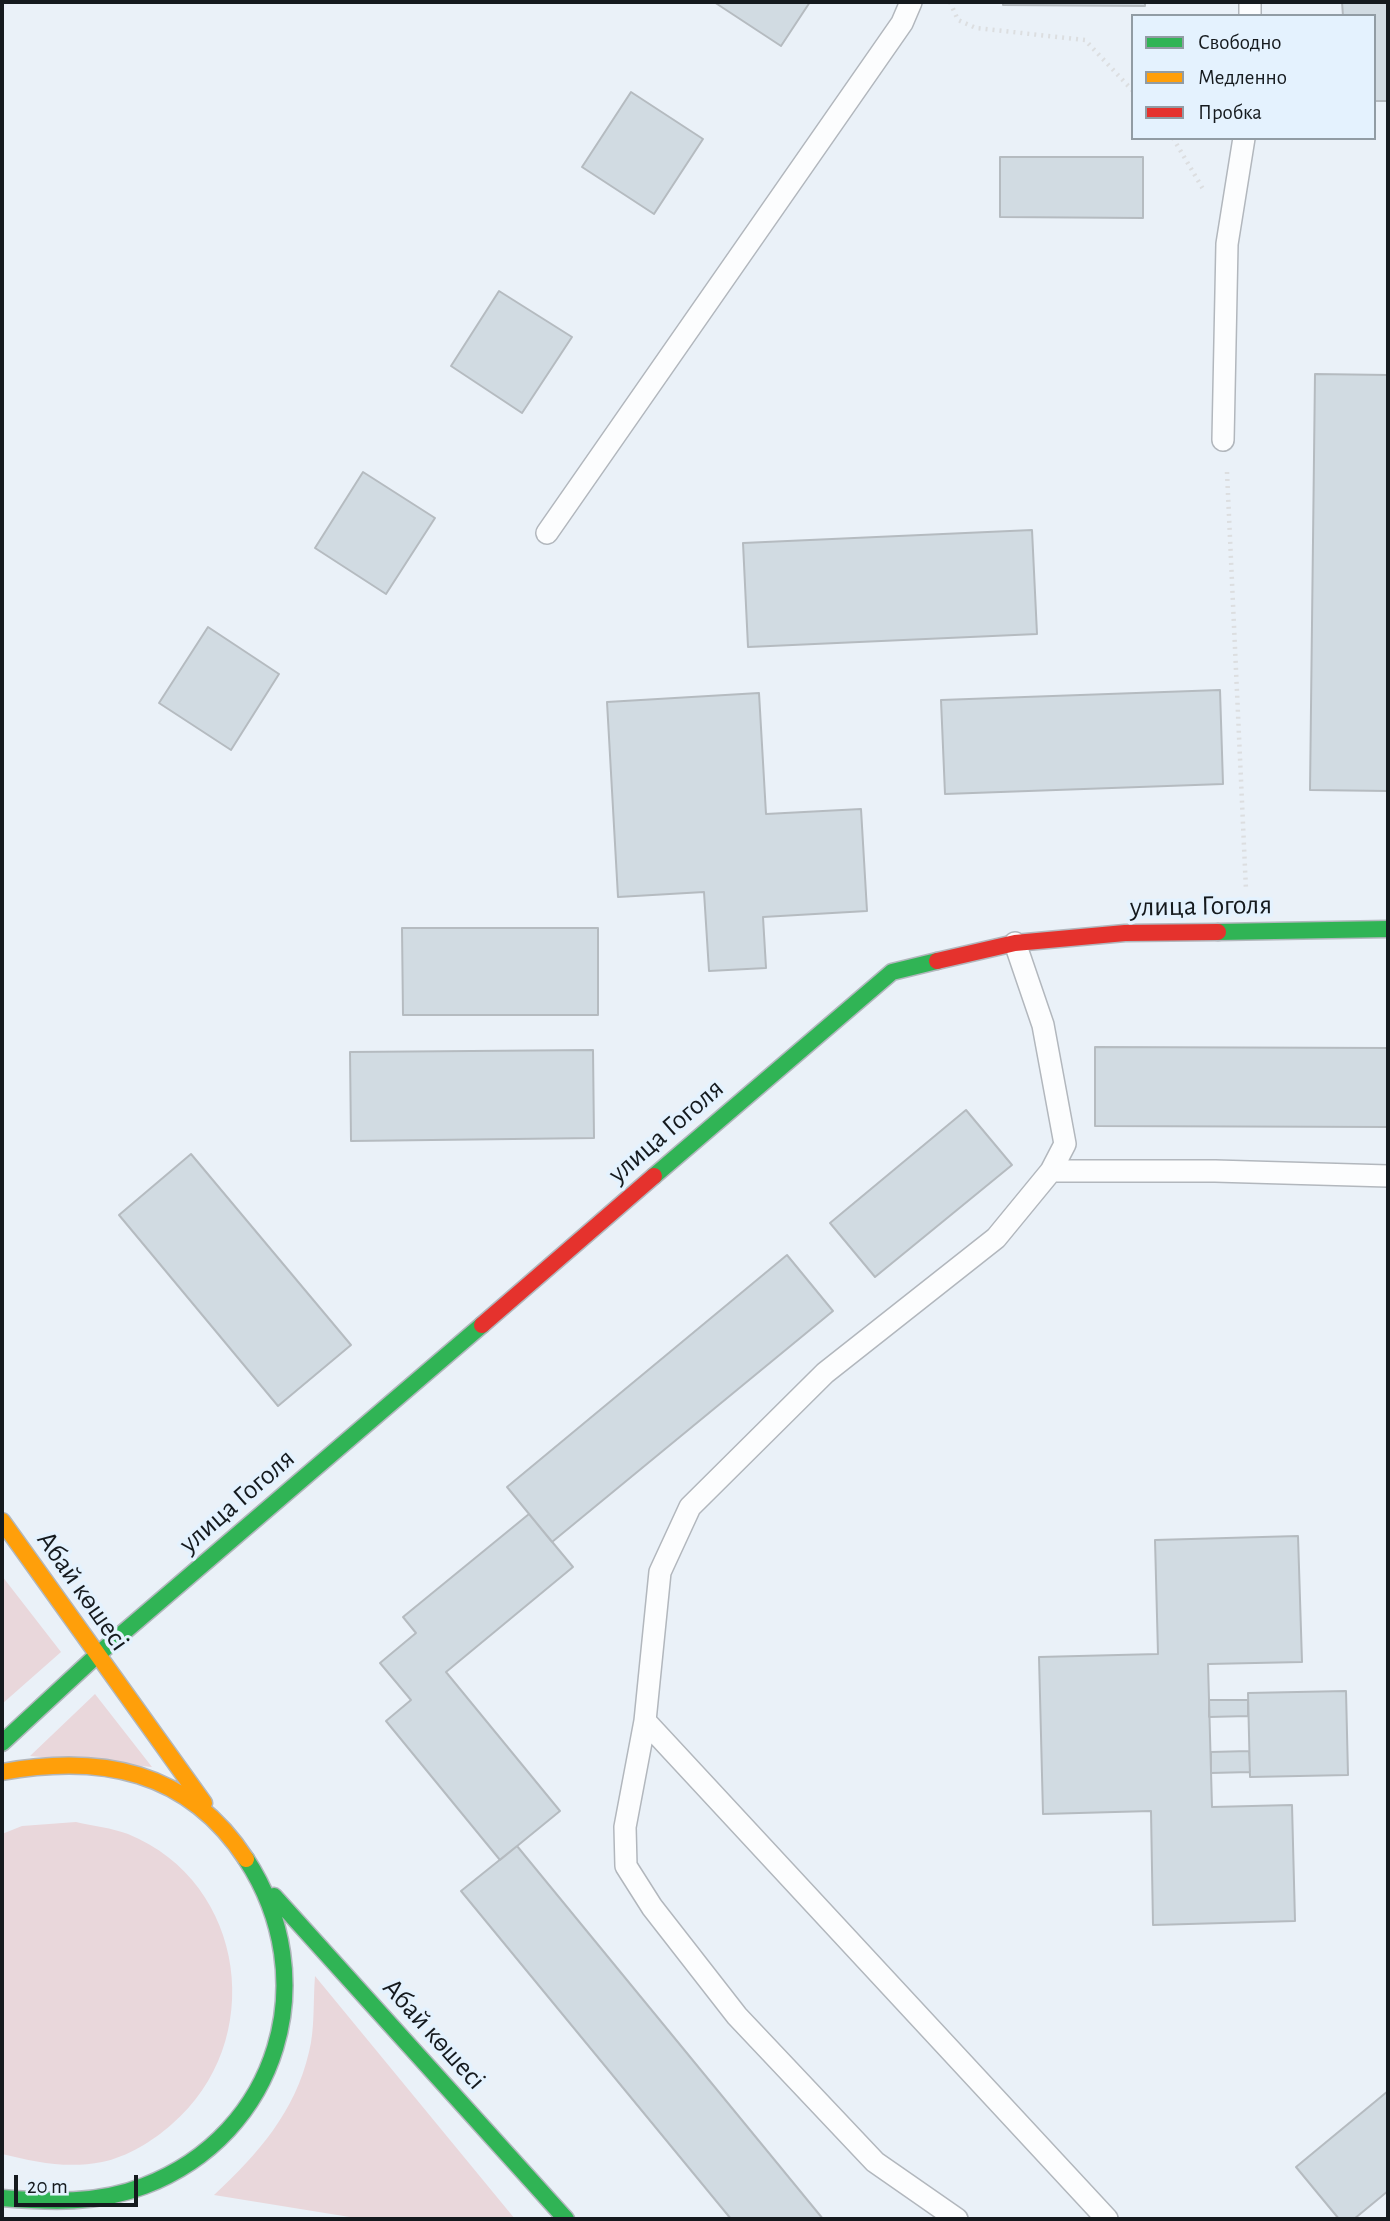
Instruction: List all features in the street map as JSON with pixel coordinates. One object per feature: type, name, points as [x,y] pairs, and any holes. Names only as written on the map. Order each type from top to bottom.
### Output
[{"type":"main road","name":"улица Гоголя","points":[[2,1743],[96,1656],[892,972],[1015,943],[1125,933],[1388,929]]},
{"type":"main road","name":"Абай көшесі","points":[[2,1521],[96,1656],[262,1884],[566,2219]]},
{"type":"main road","points":[[2,1772],[55,1762],[116,1768],[173,1790],[222,1827]]},
{"type":"main road","points":[[55,2207],[120,2201],[181,2174],[231,2132],[267,2076],[285,2013],[284,1946],[262,1884]]},
{"type":"main road","points":[[2,2201],[103,2214]]},
{"type":"lane","points":[[547,533],[902,23],[911,2]]},
{"type":"lane","points":[[1223,440],[1227,244],[1244,140]]},
{"type":"lane","points":[[957,2219],[875,2162],[737,2017],[652,1907],[626,1866],[625,1827],[645,1721],[660,1572],[690,1507],[825,1373],[996,1238],[1051,1171],[1065,1144],[1043,1026],[1015,943]]},
{"type":"lane","points":[[1051,1171],[1215,1171],[1388,1176]]},
{"type":"lane","points":[[645,1721],[1107,2219]]},
{"type":"path","points":[[950,2],[958,20],[976,28],[1085,40],[1131,89]]},
{"type":"path","points":[[1223,440],[1227,460],[1249,931]]},
{"type":"shaded area","points":[[2,1576],[61,1652],[2,1704]]},
{"type":"shaded area","points":[[95,1694],[152,1767],[30,1756]]},
{"type":"shaded area","points":[[76,1822],[128,1834],[168,1857],[199,1889],[220,1926],[231,1967],[231,2010],[222,2051],[202,2090],[172,2124],[148,2142],[121,2156],[102,2162],[64,2165],[2,2154],[2,1834],[22,1826]]},
{"type":"shaded area","points":[[315,1976],[515,2219],[362,2219],[214,2195],[260,2148],[294,2094],[303,2074],[311,2043]]},
{"type":"building","points":[[714,2],[810,2],[781,46]]},
{"type":"building","points":[[1003,2],[1145,2],[1145,6],[1003,5]]},
{"type":"building","points":[[1342,2],[1388,2],[1388,101],[1376,101],[1376,14],[1343,14]]},
{"type":"building","points":[[631,92],[703,139],[654,214],[582,167]]},
{"type":"building","points":[[1000,157],[1143,157],[1143,218],[1000,217]]},
{"type":"building","points":[[499,291],[572,337],[522,413],[451,366]]},
{"type":"building","points":[[1315,374],[1388,375],[1388,791],[1310,790]]},
{"type":"building","points":[[363,472],[435,518],[386,594],[315,548]]},
{"type":"building","points":[[1032,530],[1037,634],[748,647],[743,543]]},
{"type":"building","points":[[208,627],[279,674],[231,750],[159,703]]},
{"type":"building","points":[[1220,690],[1223,784],[945,794],[941,700]]},
{"type":"building","points":[[759,693],[766,814],[861,809],[867,911],[763,917],[766,968],[709,971],[704,892],[618,897],[607,702]]},
{"type":"building","points":[[402,928],[598,928],[598,1015],[403,1015]]},
{"type":"building","points":[[1095,1047],[1388,1048],[1388,1127],[1095,1126]]},
{"type":"building","points":[[593,1050],[594,1138],[351,1141],[350,1052]]},
{"type":"building","points":[[966,1110],[1012,1165],[875,1277],[830,1223]]},
{"type":"building","points":[[191,1154],[351,1345],[278,1406],[119,1215]]},
{"type":"building","points":[[787,1255],[833,1311],[552,1542],[507,1487]]},
{"type":"building","points":[[529,1514],[573,1567],[446,1672],[560,1811],[500,1860],[386,1721],[411,1700],[380,1663],[416,1633],[403,1617]]},
{"type":"building","points":[[1298,1536],[1302,1662],[1208,1664],[1212,1807],[1292,1805],[1295,1921],[1153,1925],[1151,1811],[1043,1814],[1039,1657],[1158,1654],[1155,1540]]},
{"type":"building","points":[[1346,1691],[1348,1775],[1250,1777],[1248,1693]]},
{"type":"building","points":[[1209,1700],[1248,1700],[1248,1716],[1209,1717]]},
{"type":"building","points":[[1249,1751],[1250,1772],[1211,1773],[1211,1752]]},
{"type":"building","points":[[517,1846],[823,2219],[731,2219],[461,1891]]},
{"type":"building","points":[[1388,2091],[1388,2191],[1354,2219],[1339,2219],[1296,2167]]},
{"type":"traffic: fast","points":[[1218,932],[1388,929]]},
{"type":"traffic: fast","points":[[654,1176],[892,972],[937,961]]},
{"type":"traffic: fast","points":[[2,1743],[96,1656],[482,1325]]},
{"type":"traffic: fast","points":[[2,2198],[56,2201],[92,2199],[144,2186],[191,2162],[228,2130],[257,2091],[275,2048],[284,2001],[282,1953],[270,1905],[246,1859]]},
{"type":"traffic: fast","points":[[274,1896],[566,2219]]},
{"type":"traffic: slow","points":[[2,1521],[204,1803]]},
{"type":"traffic: slow","points":[[2,1772],[73,1765],[107,1768],[139,1775],[169,1788],[197,1805],[223,1829],[246,1859]]},
{"type":"traffic: jam","points":[[937,961],[1015,943],[1125,933],[1218,932]]},
{"type":"traffic: jam","points":[[482,1325],[654,1176]]}]
